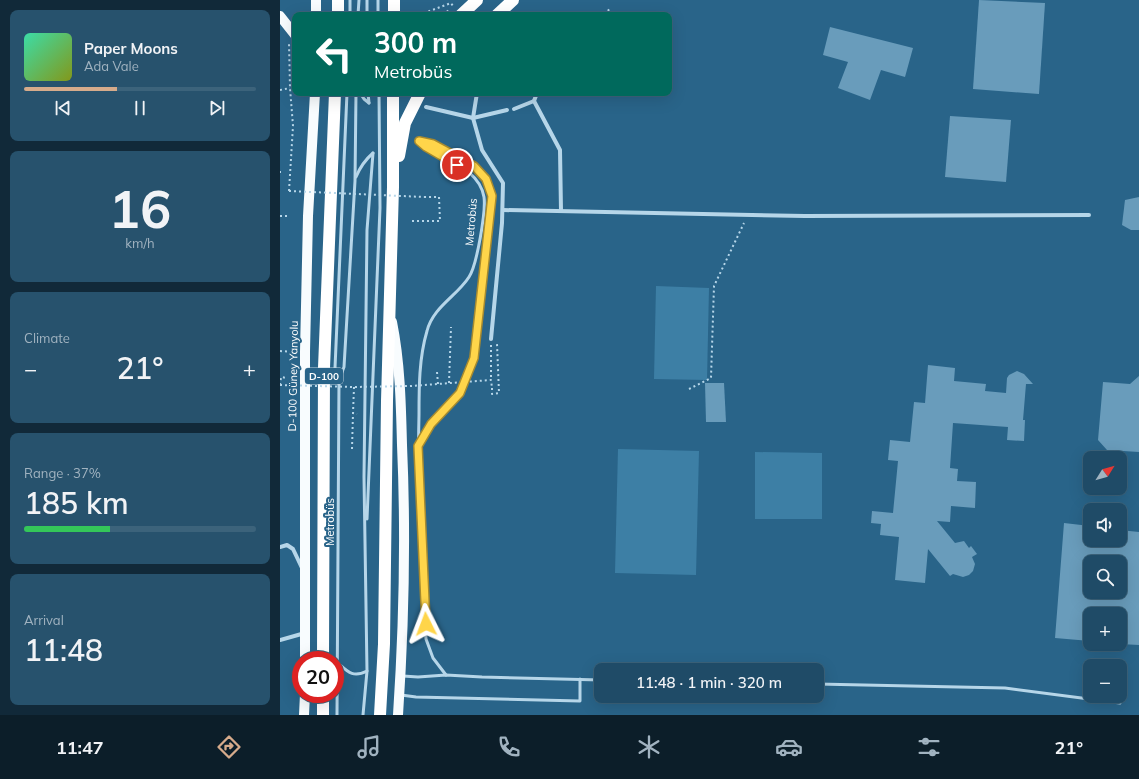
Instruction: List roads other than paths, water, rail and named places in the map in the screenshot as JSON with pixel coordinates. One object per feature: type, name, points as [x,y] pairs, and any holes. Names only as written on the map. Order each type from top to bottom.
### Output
[{"type":"highway","points":[[338,0],[338,12]]},
{"type":"highway","points":[[394,0],[394,12]]},
{"type":"highway","points":[[464,12],[477,0]]},
{"type":"highway","points":[[499,12],[513,0]]},
{"type":"highway","name":"D-100","points":[[323,651],[324,368],[335,96]]},
{"type":"highway","points":[[380,715],[384,644],[387,401],[394,96]]},
{"type":"highway","points":[[393,187],[406,123],[419,96]]},
{"type":"highway","points":[[323,703],[323,715]]},
{"type":"main road","points":[[316,0],[316,12]]},
{"type":"main road","points":[[280,16],[292,31]]},
{"type":"main road","name":"D-100 Güney Yanyolu","points":[[305,651],[305,352],[308,216],[315,96]]},
{"type":"main road","points":[[390,308],[397,344],[404,481],[403,617],[398,715]]},
{"type":"main road","points":[[304,715],[305,703]]},
{"type":"street","points":[[477,96],[473,118],[482,150],[503,183],[503,210],[491,339]]},
{"type":"street","points":[[514,109],[534,101],[536,96]]},
{"type":"street","points":[[534,101],[560,150],[561,211]]},
{"type":"street","points":[[426,107],[473,118],[507,110]]},
{"type":"street","points":[[503,210],[748,215],[1089,215]]},
{"type":"street","points":[[280,547],[287,545],[293,549],[304,574]]},
{"type":"street","points":[[280,640],[305,633]]},
{"type":"lane","points":[[350,0],[350,12]]},
{"type":"lane","points":[[358,12],[359,0]]},
{"type":"lane","points":[[367,0],[367,12]]},
{"type":"lane","points":[[378,0],[378,12]]},
{"type":"lane","name":"Metrobüs","points":[[338,651],[339,381],[335,368],[347,96]]},
{"type":"lane","name":"Metrobüs","points":[[339,381],[344,367],[355,181],[356,96]]},
{"type":"lane","points":[[362,96],[369,103],[368,96]]},
{"type":"lane","name":"Metrobüs","points":[[366,544],[380,208],[379,96]]},
{"type":"lane","name":"Metrobüs","points":[[418,446],[431,424],[460,393],[474,358],[492,196],[486,179],[474,166],[433,144],[419,141],[426,147],[469,172],[480,184],[484,197],[476,260],[469,276],[436,312],[427,330],[420,369],[418,446],[426,639],[433,658],[446,675]]},
{"type":"lane","name":"Metrobüs","points":[[355,181],[360,167],[373,153],[367,230],[364,469],[367,671],[363,715]]},
{"type":"lane","points":[[344,668],[354,675],[359,675],[367,671]]},
{"type":"lane","points":[[400,676],[418,677],[446,675],[594,680]]},
{"type":"lane","points":[[399,695],[416,697],[580,701],[580,679]]},
{"type":"lane","points":[[824,684],[1004,688],[1083,698]]},
{"type":"lane","name":"Metrobüs","points":[[337,703],[337,715]]}]
